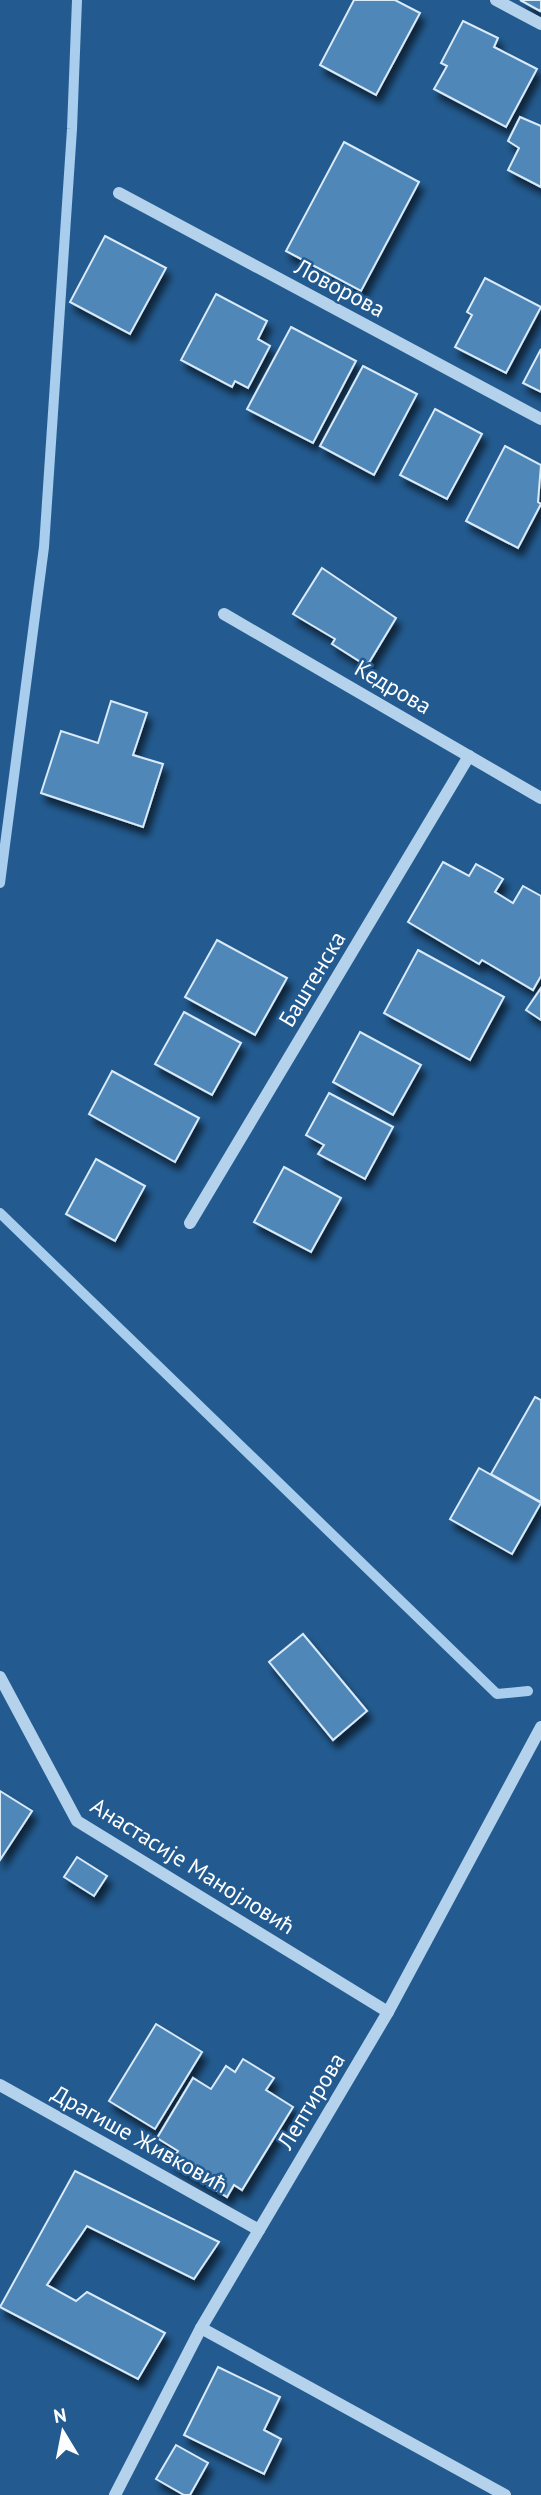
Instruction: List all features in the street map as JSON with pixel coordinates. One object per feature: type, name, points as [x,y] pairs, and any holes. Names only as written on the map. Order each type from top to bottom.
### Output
[{"type":"street","points":[[496,0],[541,24]]},
{"type":"street","name":"Ловорова","points":[[119,193],[541,419]]},
{"type":"street","name":"Кедрова","points":[[224,614],[541,798]]},
{"type":"street","name":"Баштенска","points":[[190,1223],[469,756]]},
{"type":"street","name":"Анастасије Манојловић","points":[[0,1677],[77,1822],[388,2012]]},
{"type":"street","name":"Лептирова","points":[[115,2495],[201,2328],[388,2012],[541,1727]]},
{"type":"street","name":"Драгише Живковић","points":[[0,2085],[260,2230]]},
{"type":"street","points":[[201,2328],[505,2495]]},
{"type":"building","points":[[354,0],[395,0],[420,13],[376,95],[320,65]]},
{"type":"building","points":[[520,0],[541,0],[540,11]]},
{"type":"building","points":[[463,21],[498,38],[494,47],[537,69],[506,127],[434,89],[447,66],[441,63]]},
{"type":"building","points":[[520,117],[541,126],[541,187],[508,170],[519,148],[508,141]]},
{"type":"building","points":[[344,142],[419,182],[361,291],[286,251]]},
{"type":"building","points":[[105,236],[166,268],[130,334],[70,302]]},
{"type":"building","points":[[485,278],[541,307],[506,373],[455,347],[472,315],[467,312]]},
{"type":"building","points":[[216,294],[267,321],[258,339],[270,346],[248,388],[235,381],[232,387],[181,360]]},
{"type":"building","points":[[291,327],[356,361],[313,443],[247,409]]},
{"type":"building","points":[[541,349],[541,392],[523,383]]},
{"type":"building","points":[[363,366],[417,394],[374,475],[320,446]]},
{"type":"building","points":[[435,409],[482,434],[447,499],[400,475]]},
{"type":"building","points":[[505,446],[541,465],[538,502],[541,504],[518,548],[466,521]]},
{"type":"building","points":[[322,568],[396,618],[367,666],[332,644],[335,639],[293,614]]},
{"type":"building","points":[[111,701],[147,713],[133,755],[163,764],[143,827],[41,793],[61,731],[98,743]]},
{"type":"building","points":[[443,862],[469,876],[476,864],[503,879],[495,892],[513,903],[523,886],[541,896],[541,976],[533,990],[482,960],[479,964],[408,922]]},
{"type":"building","points":[[217,940],[287,978],[255,1035],[185,997]]},
{"type":"building","points":[[418,950],[504,997],[470,1060],[384,1013]]},
{"type":"building","points":[[541,988],[541,1020],[526,1010]]},
{"type":"building","points":[[184,1012],[241,1043],[212,1095],[155,1064]]},
{"type":"building","points":[[360,1032],[421,1065],[393,1115],[333,1082]]},
{"type":"building","points":[[112,1071],[199,1118],[175,1162],[89,1114]]},
{"type":"building","points":[[329,1093],[393,1127],[365,1179],[318,1154],[324,1145],[306,1135]]},
{"type":"building","points":[[96,1159],[145,1186],[115,1241],[66,1214]]},
{"type":"building","points":[[284,1167],[341,1198],[311,1252],[254,1222]]},
{"type":"building","points":[[535,1397],[541,1400],[541,1502],[491,1474]]},
{"type":"building","points":[[479,1468],[541,1503],[512,1554],[450,1519]]},
{"type":"building","points":[[303,1634],[367,1711],[333,1740],[269,1662]]},
{"type":"building","points":[[0,1791],[32,1811],[0,1860]]},
{"type":"building","points":[[77,1857],[107,1876],[94,1896],[64,1877]]},
{"type":"building","points":[[156,2024],[202,2052],[155,2129],[109,2101]]},
{"type":"building","points":[[243,2059],[274,2078],[266,2090],[293,2107],[242,2190],[234,2185],[227,2197],[171,2162],[178,2151],[157,2138],[193,2078],[211,2089],[226,2066],[235,2072]]},
{"type":"building","points":[[75,2171],[219,2242],[194,2279],[87,2226],[47,2285],[76,2301],[87,2292],[165,2333],[138,2379],[0,2307]]},
{"type":"building","points":[[218,2367],[280,2397],[264,2430],[281,2439],[264,2474],[184,2435]]},
{"type":"building","points":[[176,2445],[208,2463],[190,2495],[184,2495],[156,2479]]},
{"type":"waterway","points":[[0,883],[44,547],[72,129],[77,0]]},
{"type":"waterway","points":[[0,1213],[497,1694],[528,1691]]}]
